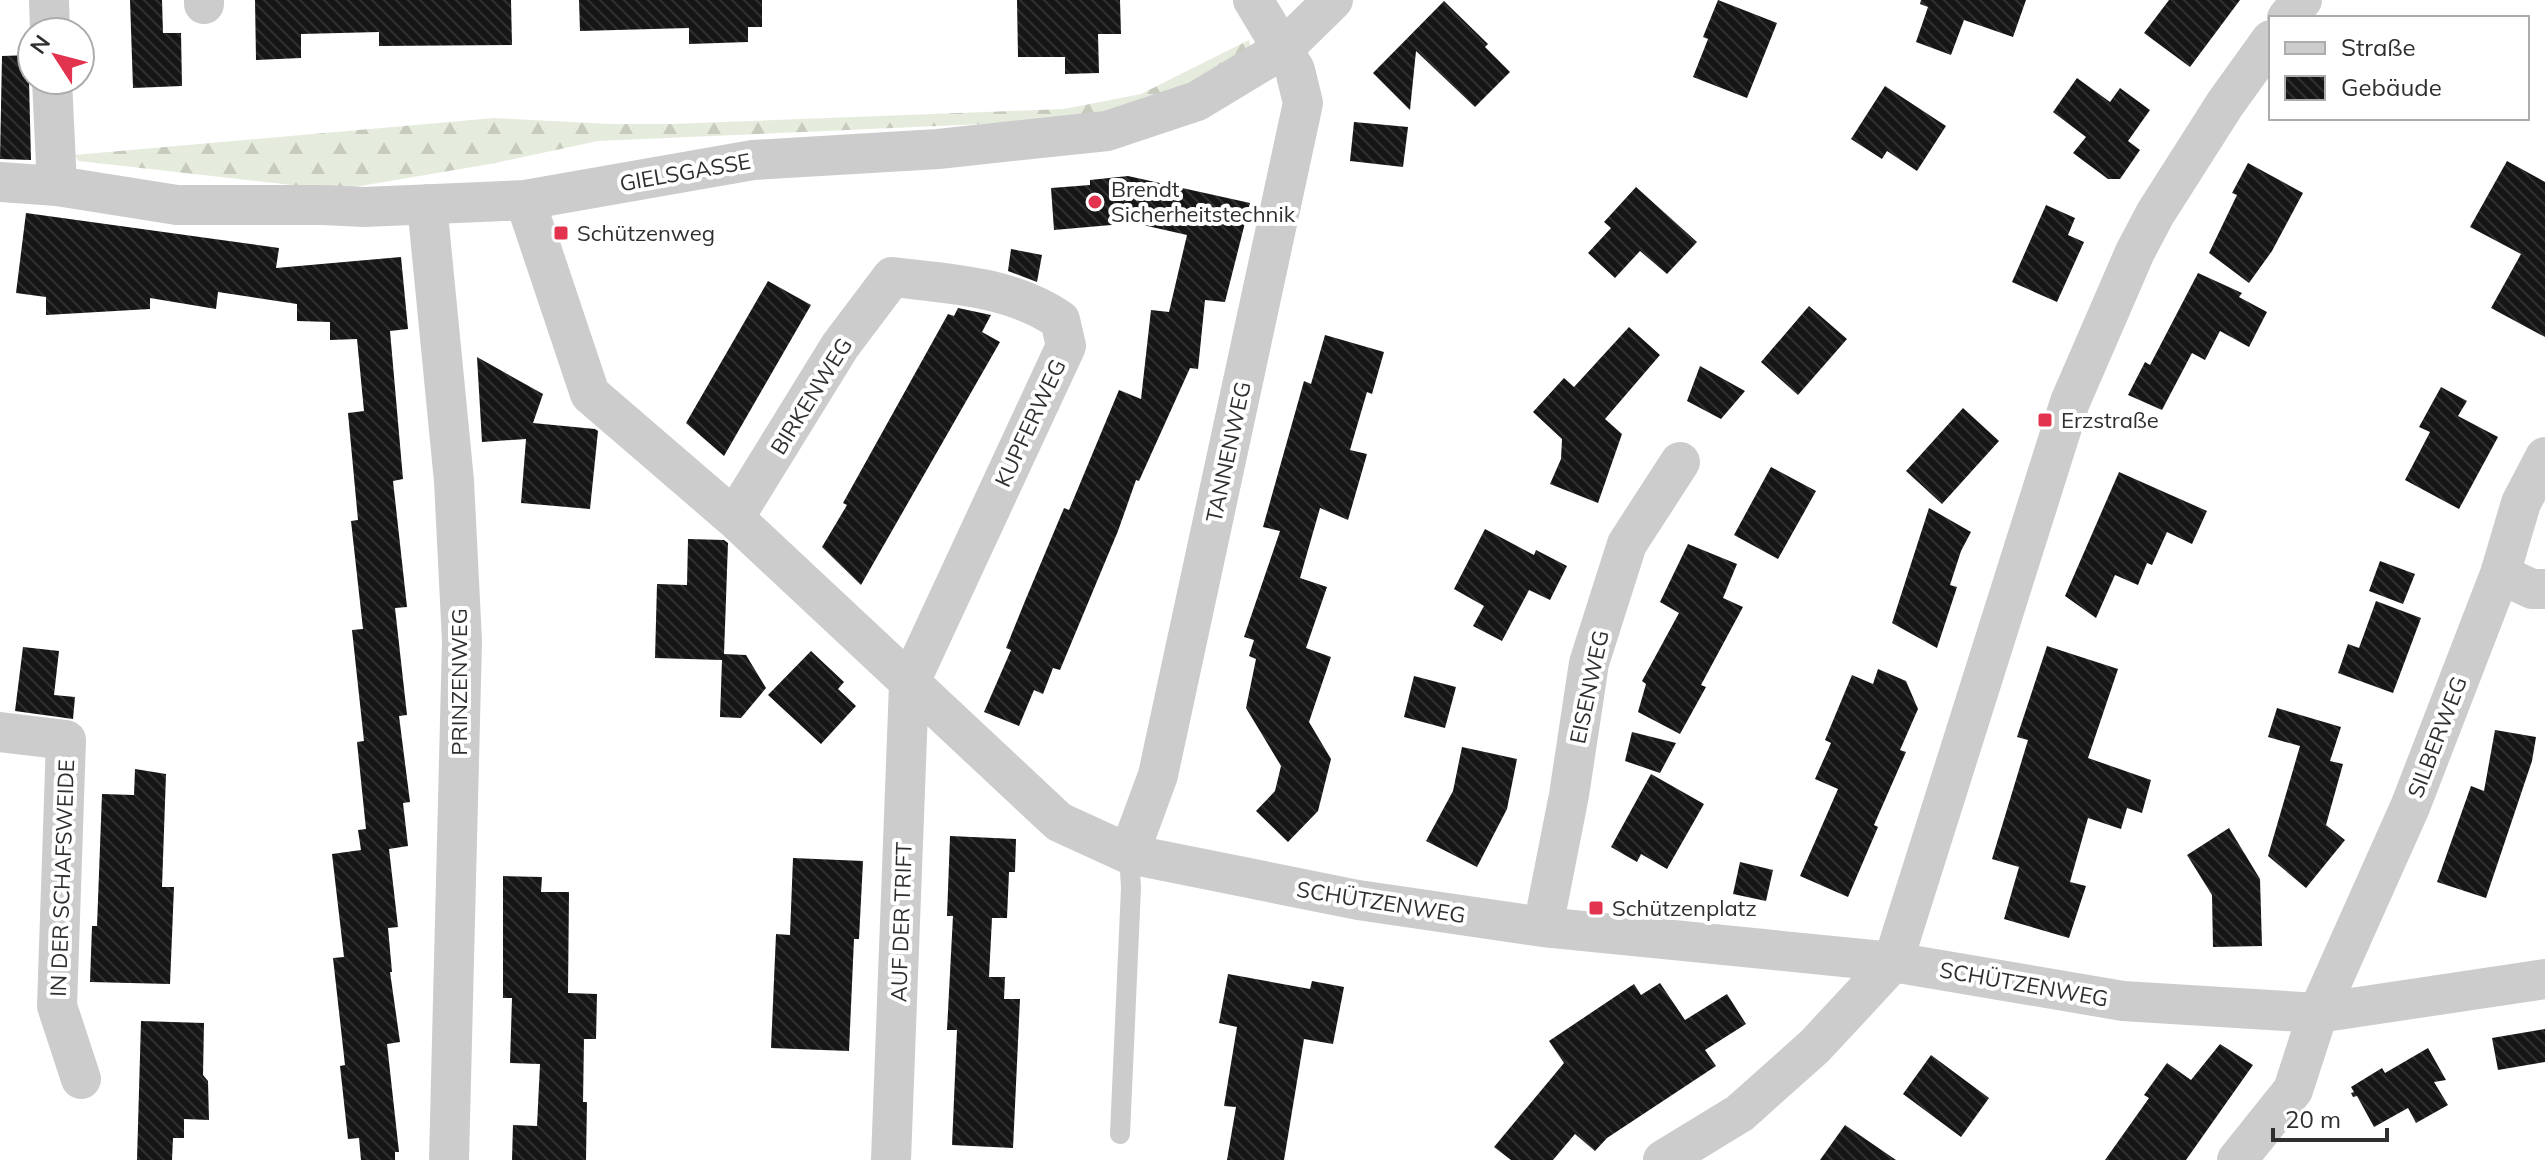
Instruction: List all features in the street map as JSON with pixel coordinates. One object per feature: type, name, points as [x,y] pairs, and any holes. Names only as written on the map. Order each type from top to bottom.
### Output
[{"type":"street","name":"TANNENWEG","points":[[1129,854],[1158,775],[1303,103],[1295,70],[1270,33],[1253,0]]},
{"type":"street","name":"GIELSGASSE","points":[[0,182],[57,186],[177,205],[364,207],[525,200],[753,160],[938,149],[1107,131],[1197,101],[1283,49],[1333,0]]},
{"type":"street","points":[[2289,16],[2302,0]]},
{"type":"street","points":[[1663,1160],[1740,1113],[1815,1046],[1893,962],[2070,402],[2135,252],[2155,214],[2225,104],[2269,43]]},
{"type":"street","points":[[53,96],[57,186]]},
{"type":"street","name":"SCHÜTZENWEG","points":[[525,200],[590,394],[734,518],[1059,822],[1129,854],[1358,900],[1543,927],[1893,962],[2123,1001],[2318,1013],[2545,979]]},
{"type":"street","name":"PRINZENWEG","points":[[427,204],[454,481],[462,641],[449,1160]]},
{"type":"street","name":"BIRKENWEG","points":[[734,518],[840,346],[892,277]]},
{"type":"street","name":"KUPFERWEG","points":[[892,277],[989,288],[1037,304],[1060,320],[1066,346],[909,684]]},
{"type":"street","name":"SILBERWEG","points":[[2237,1160],[2293,1090],[2318,1013],[2410,807],[2500,574],[2521,503],[2545,457]]},
{"type":"street","name":"EISENWEG","points":[[1543,927],[1569,795],[1589,663],[1627,544],[1680,462]]},
{"type":"street","points":[[2500,574],[2532,589],[2545,589]]},
{"type":"street","name":"AUF DER TRIFT","points":[[891,1160],[909,684]]},
{"type":"street","name":"IN DER SCHAFSWEIDE","points":[[0,732],[66,740],[57,1006],[81,1079]]},
{"type":"lane","points":[[1120,1134],[1131,888],[1129,854]]},
{"type":"green space","points":[[1249,40],[1251,48],[1211,74],[1139,103],[1072,120],[598,141],[490,164],[337,190],[79,161],[74,155],[494,118],[672,124],[1064,109],[1141,94]]},
{"type":"building","points":[[130,0],[162,0],[163,33],[181,33],[182,86],[133,88]]},
{"type":"building","points":[[255,0],[511,0],[512,45],[379,46],[379,32],[301,34],[301,58],[256,60]]},
{"type":"building","points":[[579,0],[762,0],[762,27],[748,27],[748,42],[689,44],[689,28],[580,31]]},
{"type":"building","points":[[1017,0],[1120,0],[1121,34],[1098,34],[1099,73],[1065,74],[1065,57],[1018,57]]},
{"type":"building","points":[[1718,0],[1777,23],[1747,98],[1693,77],[1708,39],[1703,37]]},
{"type":"building","points":[[1921,0],[2026,0],[2013,37],[1964,20],[1951,55],[1916,42],[1928,7],[1920,4]]},
{"type":"building","points":[[2169,0],[2240,0],[2190,67],[2144,33]]},
{"type":"building","points":[[1444,1],[1488,44],[1485,47],[1510,72],[1475,107],[1416,51],[1410,110],[1373,73]]},
{"type":"building","points":[[2,56],[16,56],[16,96],[29,96],[31,160],[0,159]]},
{"type":"building","points":[[2077,78],[2110,102],[2120,88],[2150,110],[2128,141],[2140,150],[2120,179],[2108,179],[2073,153],[2086,137],[2053,112]]},
{"type":"building","points":[[1885,86],[1946,126],[1917,171],[1887,151],[1882,159],[1851,139]]},
{"type":"building","points":[[1354,122],[1408,127],[1403,167],[1350,161]]},
{"type":"building","points":[[2507,161],[2545,182],[2545,337],[2491,308],[2521,254],[2470,227]]},
{"type":"building","points":[[2248,163],[2303,193],[2272,251],[2249,283],[2209,253],[2237,195],[2232,193]]},
{"type":"building","points":[[1128,176],[1250,203],[1225,302],[1205,300],[1198,369],[1190,368],[1139,481],[1136,480],[1060,670],[1053,668],[1043,694],[1034,690],[1019,726],[984,712],[1011,650],[1006,648],[1025,601],[1064,508],[1069,510],[1119,390],[1141,399],[1151,310],[1169,312],[1187,235],[1134,223],[1054,230],[1051,188],[1090,185],[1090,180]]},
{"type":"building","points":[[1636,187],[1697,242],[1667,274],[1640,251],[1615,278],[1588,253],[1611,228],[1604,222]]},
{"type":"building","points":[[2046,205],[2075,218],[2068,235],[2084,242],[2057,302],[2012,282]]},
{"type":"building","points":[[26,213],[279,248],[276,268],[401,257],[408,329],[390,331],[403,479],[393,481],[407,607],[395,608],[407,715],[399,716],[410,802],[403,803],[408,846],[389,849],[398,927],[388,928],[390,972],[400,1042],[387,1044],[399,1152],[395,1152],[395,1160],[361,1160],[359,1138],[348,1139],[340,1066],[345,1065],[333,958],[344,957],[332,854],[361,850],[358,830],[366,829],[357,742],[364,741],[352,630],[363,629],[351,521],[358,520],[348,413],[364,411],[357,339],[330,340],[330,322],[297,321],[297,304],[218,292],[216,309],[150,298],[150,309],[46,315],[46,297],[16,293]]},
{"type":"building","points":[[1011,249],[1042,255],[1037,282],[1008,271]]},
{"type":"building","points":[[2198,273],[2242,293],[2239,297],[2267,312],[2249,347],[2220,331],[2205,360],[2192,353],[2162,410],[2128,395],[2145,362],[2150,365]]},
{"type":"building","points":[[768,281],[811,305],[724,456],[686,423]]},
{"type":"building","points":[[1809,306],[1847,339],[1798,395],[1761,362]]},
{"type":"building","points":[[958,308],[991,315],[982,332],[1000,342],[861,585],[822,547],[847,505],[843,503],[948,314],[954,316]]},
{"type":"building","points":[[1629,327],[1660,355],[1605,419],[1622,434],[1598,503],[1550,484],[1561,459],[1562,439],[1533,412],[1564,378],[1574,387]]},
{"type":"building","points":[[1325,335],[1384,352],[1372,394],[1367,392],[1350,450],[1367,454],[1348,520],[1320,508],[1300,578],[1327,587],[1306,648],[1331,657],[1309,722],[1331,759],[1318,811],[1288,842],[1256,811],[1275,791],[1281,766],[1246,708],[1256,659],[1249,656],[1254,640],[1244,637],[1280,531],[1263,527],[1304,381],[1311,384]]},
{"type":"building","points":[[477,357],[543,394],[533,423],[598,431],[590,509],[521,503],[526,439],[482,442]]},
{"type":"building","points":[[1700,366],[1745,391],[1721,419],[1687,401]]},
{"type":"building","points":[[2441,387],[2467,401],[2458,416],[2498,437],[2459,509],[2405,480],[2430,432],[2419,427]]},
{"type":"building","points":[[1963,408],[1999,441],[1942,504],[1906,471]]},
{"type":"building","points":[[1771,467],[1816,491],[1778,559],[1734,535]]},
{"type":"building","points":[[2119,472],[2207,511],[2192,544],[2167,532],[2152,565],[2147,563],[2138,585],[2115,575],[2096,618],[2065,596]]},
{"type":"building","points":[[1929,508],[1971,532],[1950,585],[1957,587],[1937,648],[1892,623]]},
{"type":"building","points":[[1485,529],[1534,555],[1536,550],[1567,566],[1550,600],[1529,590],[1502,641],[1473,626],[1484,606],[1454,589]]},
{"type":"building","points":[[688,539],[724,540],[728,543],[724,654],[746,655],[766,688],[741,718],[720,717],[722,660],[655,658],[657,584],[687,585]]},
{"type":"building","points":[[1688,544],[1737,564],[1723,598],[1743,607],[1701,685],[1706,687],[1680,734],[1638,712],[1646,684],[1642,681],[1679,613],[1660,602]]},
{"type":"building","points":[[2380,561],[2415,574],[2403,604],[2369,591]]},
{"type":"building","points":[[2376,601],[2421,618],[2393,693],[2338,673],[2348,644],[2359,648]]},
{"type":"building","points":[[2047,646],[2118,669],[2088,758],[2151,780],[2142,813],[2127,808],[2121,829],[2088,818],[2070,882],[2086,886],[2069,938],[2004,919],[2019,867],[1992,859],[2028,740],[2017,737]]},
{"type":"building","points":[[23,647],[59,651],[54,695],[75,697],[73,719],[15,711]]},
{"type":"building","points":[[811,651],[844,682],[838,689],[856,706],[821,744],[768,695]]},
{"type":"building","points":[[1878,669],[1906,681],[1918,709],[1900,750],[1906,752],[1874,825],[1878,827],[1848,897],[1800,876],[1838,789],[1815,779],[1831,743],[1825,740],[1852,675],[1873,684]]},
{"type":"building","points":[[1414,676],[1456,687],[1445,728],[1404,717]]},
{"type":"building","points":[[2277,708],[2341,727],[2330,761],[2343,764],[2326,825],[2345,840],[2306,888],[2268,856],[2300,746],[2268,737]]},
{"type":"building","points":[[2495,730],[2536,737],[2532,761],[2486,898],[2437,882],[2471,786],[2484,791]]},
{"type":"building","points":[[1632,732],[1676,743],[1660,773],[1625,761]]},
{"type":"building","points":[[1462,747],[1517,759],[1507,809],[1477,867],[1426,841],[1453,791]]},
{"type":"building","points":[[135,769],[166,774],[162,887],[174,887],[170,984],[90,982],[92,926],[97,926],[102,794],[134,795]]},
{"type":"building","points":[[1651,774],[1704,804],[1667,869],[1641,854],[1637,862],[1611,847]]},
{"type":"building","points":[[2229,828],[2260,879],[2262,946],[2213,947],[2212,895],[2187,855]]},
{"type":"building","points":[[950,836],[1016,839],[1015,872],[1009,872],[1007,918],[992,918],[989,977],[1005,977],[1004,999],[1020,999],[1013,1148],[952,1145],[957,1030],[947,1030],[953,916],[947,916]]},
{"type":"building","points":[[793,858],[863,861],[859,939],[854,939],[849,1051],[771,1048],[776,934],[790,935]]},
{"type":"building","points":[[1740,862],[1773,870],[1766,901],[1733,894]]},
{"type":"building","points":[[503,876],[542,877],[541,892],[569,892],[568,993],[597,994],[596,1039],[584,1039],[586,1160],[512,1160],[513,1125],[537,1126],[540,1064],[510,1063],[512,998],[503,998]]},
{"type":"building","points":[[1228,974],[1310,989],[1312,981],[1344,987],[1333,1044],[1304,1039],[1284,1160],[1227,1160],[1236,1107],[1224,1106],[1237,1027],[1219,1023]]},
{"type":"building","points":[[1660,983],[1685,1020],[1727,994],[1746,1024],[1705,1050],[1716,1066],[1607,1138],[1595,1151],[1575,1134],[1553,1160],[1511,1160],[1494,1147],[1564,1063],[1549,1041],[1634,984],[1641,995]]},
{"type":"building","points":[[141,1021],[204,1023],[203,1075],[208,1081],[209,1120],[184,1119],[184,1138],[173,1138],[172,1160],[137,1160]]},
{"type":"building","points":[[2545,1029],[2545,1062],[2498,1070],[2492,1038]]},
{"type":"building","points":[[2220,1044],[2253,1065],[2186,1160],[2105,1160],[2149,1098],[2144,1095],[2167,1063],[2191,1080]]},
{"type":"building","points":[[2428,1048],[2446,1080],[2434,1082],[2448,1105],[2416,1123],[2408,1108],[2374,1127],[2357,1096],[2353,1097],[2351,1087],[2382,1068],[2385,1073]]},
{"type":"building","points":[[1931,1055],[1989,1098],[1961,1137],[1903,1094]]},
{"type":"building","points":[[1845,1125],[1896,1160],[1820,1160]]},
{"type":"place","name":"Brendt Sicherheitstechnik","points":[[1095,202]]},
{"type":"place","name":"Schützenweg","points":[[561,233]]},
{"type":"place","name":"Erzstraße","points":[[2045,420]]},
{"type":"place","name":"Schützenplatz","points":[[1596,908]]}]
